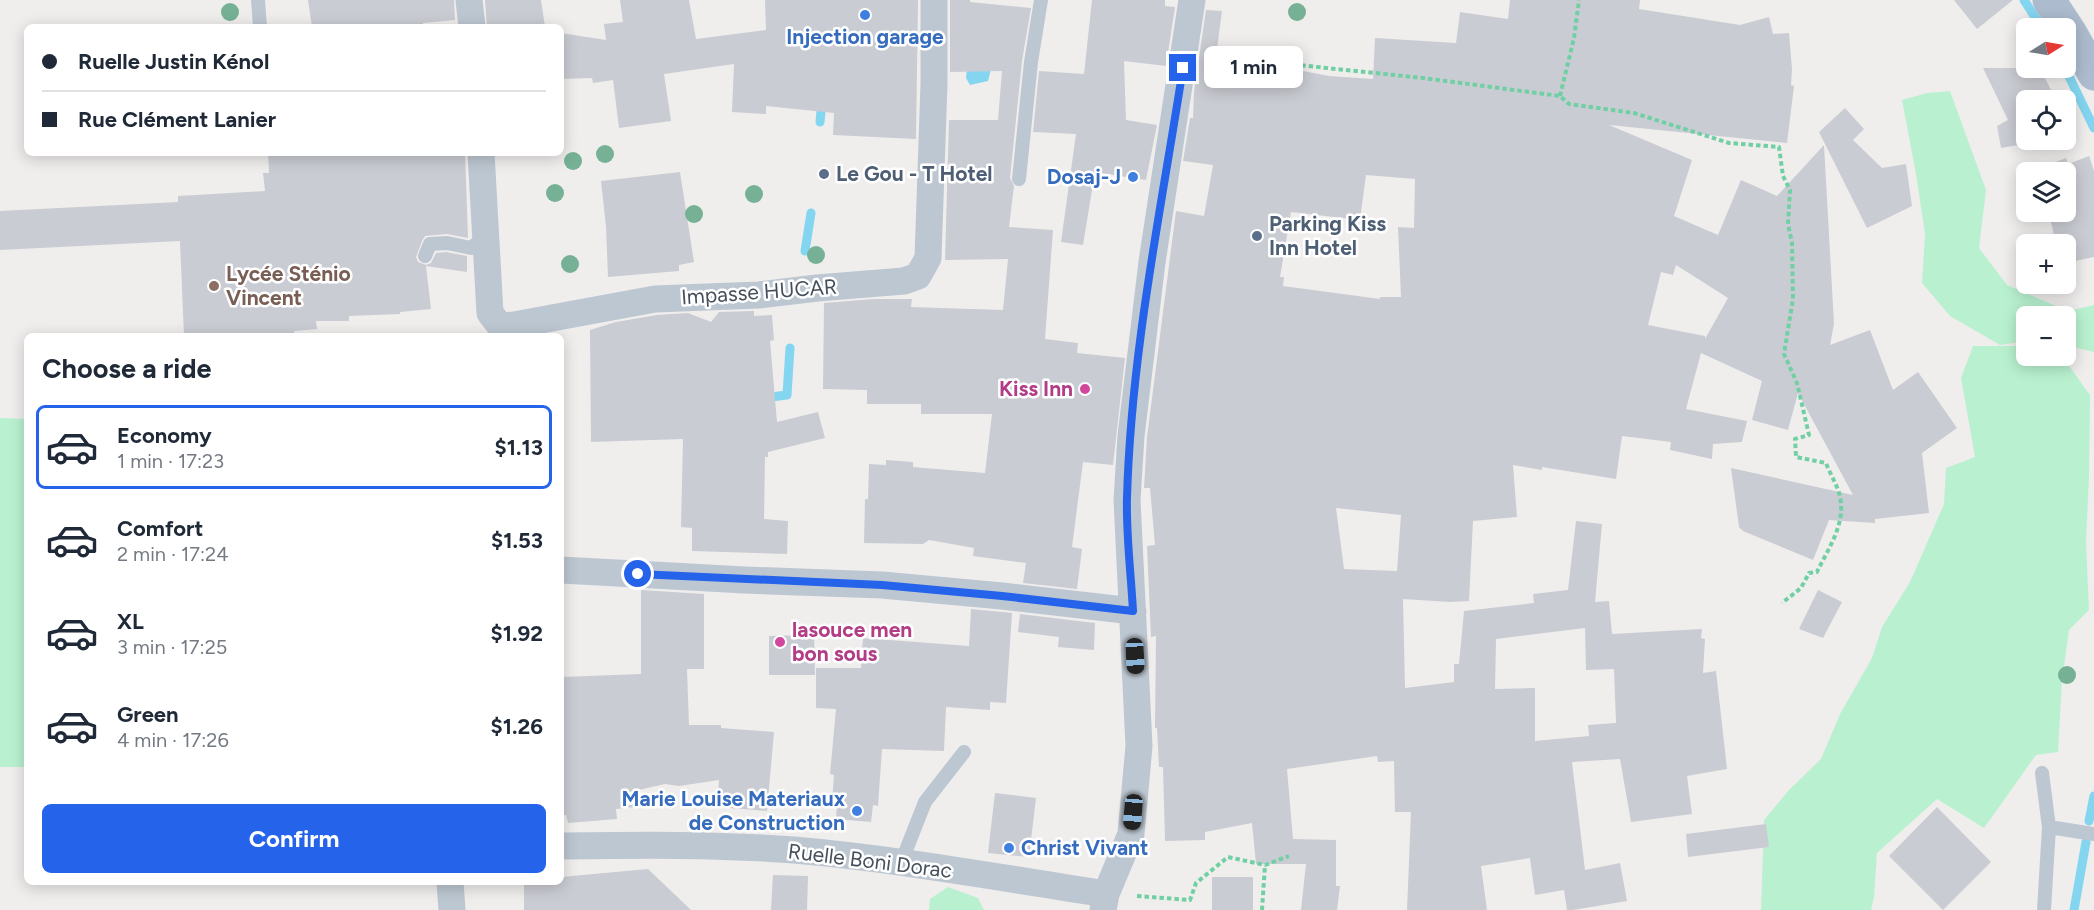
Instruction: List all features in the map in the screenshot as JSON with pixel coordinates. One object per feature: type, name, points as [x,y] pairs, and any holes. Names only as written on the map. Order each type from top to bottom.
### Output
[{"type":"main road","points":[[2049,0],[2094,74]]},
{"type":"street","points":[[469,0],[471,24]]},
{"type":"street","name":"Impasse HUCAR","points":[[481,156],[490,313],[500,326],[655,299],[759,295],[904,281],[918,276],[928,258],[934,84],[934,0]]},
{"type":"street","points":[[1104,902],[1131,834],[1139,746],[1127,500],[1131,436],[1152,262],[1192,0]]},
{"type":"street","points":[[564,570],[882,585],[1133,611]]},
{"type":"street","name":"Ruelle Boni Dorac","points":[[564,846],[680,844],[795,850],[901,863],[1104,902]]},
{"type":"street","points":[[450,885],[452,910]]},
{"type":"lane","points":[[258,0],[260,24]]},
{"type":"lane","points":[[1019,178],[1031,62],[1041,0]]},
{"type":"lane","points":[[425,256],[430,244],[447,243],[471,248],[486,236]]},
{"type":"lane","points":[[901,863],[925,802],[964,752]]},
{"type":"lane","points":[[2042,773],[2049,827],[2044,910]]},
{"type":"lane","points":[[2049,827],[2094,834]]},
{"type":"path","points":[[1560,96],[1574,38],[1580,0]]},
{"type":"path","points":[[1183,68],[1222,53],[1298,65],[1560,96],[1569,104],[1634,113],[1729,143],[1779,147],[1784,176],[1790,190],[1788,224],[1792,243],[1792,299],[1784,354],[1797,383],[1809,435],[1795,439],[1796,457],[1826,463],[1840,497],[1841,517],[1835,536],[1817,572],[1809,573],[1801,588],[1782,603]]},
{"type":"path","points":[[1104,902],[1190,900],[1196,883],[1228,857],[1265,865],[1289,856]]},
{"type":"path","points":[[1262,910],[1265,865]]},
{"type":"green space","points":[[1950,91],[1986,190],[1979,248],[2007,285],[2016,289],[2016,294],[2028,294],[2056,306],[2016,306],[2016,343],[2000,345],[1950,316],[1922,283],[1925,234],[1902,100],[1927,93]]},
{"type":"green space","points":[[2094,305],[2094,352],[2076,348],[2076,309]]},
{"type":"green space","points":[[1973,346],[2016,346],[2016,366],[2069,366],[2090,395],[2086,542],[2089,610],[2069,630],[2062,681],[2058,752],[2036,755],[1984,828],[1937,799],[1877,853],[1871,910],[1761,910],[1764,820],[1789,790],[1821,759],[1840,714],[1872,658],[1882,627],[1910,582],[1944,504],[1946,468],[1975,457],[1961,378]]},
{"type":"green space","points":[[0,418],[24,419],[24,767],[0,767]]},
{"type":"green space","points":[[948,887],[978,898],[984,910],[929,910],[930,899]]},
{"type":"water","points":[[971,27],[991,69],[988,81],[970,85],[966,78]]},
{"type":"building","points":[[308,0],[454,0],[455,20],[423,24],[312,24]]},
{"type":"building","points":[[485,0],[541,0],[545,24],[487,24]]},
{"type":"building","points":[[620,0],[689,0],[696,39],[766,30],[765,0],[918,0],[916,139],[833,135],[834,113],[766,106],[766,114],[732,112],[734,64],[664,74],[671,121],[619,128],[613,80],[593,83],[592,78],[564,79],[564,33],[606,40],[604,24],[623,22]]},
{"type":"building","points":[[950,0],[970,0],[970,2],[1031,8],[1022,61],[1010,178],[1014,186],[1009,227],[1053,230],[1045,339],[1078,343],[1077,353],[1125,358],[1113,465],[1083,462],[1072,547],[1082,549],[1077,589],[1023,583],[1026,563],[973,556],[974,548],[929,540],[923,544],[864,543],[869,464],[886,465],[886,460],[913,462],[913,467],[985,473],[992,414],[921,414],[921,404],[867,404],[867,390],[823,389],[824,303],[912,299],[911,307],[1003,310],[1008,259],[945,260],[949,120],[998,120],[1002,71],[950,72]]},
{"type":"building","points":[[1092,0],[1165,0],[1165,6],[1175,7],[1166,66],[1124,61],[1126,120],[1157,125],[1146,180],[1095,172],[1083,245],[1061,242],[1076,134],[1033,132],[1039,71],[1084,74]]},
{"type":"building","points":[[1510,0],[1640,0],[1639,9],[1740,25],[1769,17],[1773,34],[1789,33],[1791,85],[1794,86],[1787,143],[1609,125],[1692,160],[1674,216],[1718,235],[1741,180],[1777,196],[1824,145],[1834,324],[1830,345],[1870,330],[1893,390],[1918,372],[1957,428],[1922,453],[1929,513],[1875,519],[1875,523],[1829,520],[1813,560],[1743,531],[1739,527],[1731,468],[1853,495],[1798,393],[1788,430],[1752,420],[1762,381],[1701,353],[1686,409],[1747,421],[1742,442],[1713,444],[1712,459],[1670,450],[1671,442],[1622,436],[1616,479],[1542,467],[1542,470],[1513,465],[1517,517],[1473,521],[1469,601],[1403,599],[1405,688],[1454,682],[1454,664],[1459,664],[1464,611],[1534,603],[1533,594],[1568,590],[1576,521],[1602,524],[1595,602],[1609,601],[1612,634],[1702,629],[1701,638],[1705,639],[1703,673],[1716,671],[1727,769],[1687,776],[1692,814],[1631,822],[1620,759],[1572,762],[1585,870],[1620,863],[1627,901],[1567,910],[1564,890],[1535,895],[1530,858],[1481,866],[1487,910],[1407,910],[1411,812],[1395,812],[1394,761],[1378,762],[1377,756],[1287,769],[1293,839],[1336,840],[1336,886],[1340,886],[1337,910],[1301,910],[1306,864],[1256,864],[1252,823],[1205,832],[1205,840],[1165,841],[1163,767],[1159,767],[1157,728],[1155,728],[1156,636],[1151,637],[1147,546],[1155,545],[1150,488],[1144,488],[1147,437],[1176,211],[1204,216],[1213,165],[1183,161],[1190,118],[1193,118],[1194,92],[1206,10],[1222,11],[1216,57],[1329,76],[1373,79],[1375,38],[1456,43],[1460,12],[1508,19]],"holes":[[[1366,175],[1415,179],[1414,228],[1398,227],[1401,297],[1380,297],[1380,299],[1283,286],[1284,277],[1280,277],[1291,212],[1360,220]],[[1676,265],[1728,298],[1705,339],[1705,336],[1648,325],[1661,272],[1673,275]],[[1336,508],[1401,515],[1397,571],[1344,569]],[[1585,628],[1586,670],[1614,669],[1616,723],[1588,725],[1589,736],[1535,741],[1535,688],[1495,689],[1496,639]]]},
{"type":"building","points":[[1954,0],[2013,0],[1977,29]]},
{"type":"building","points":[[1983,68],[2016,68],[2016,78],[2045,78],[2051,90],[2016,90],[2016,145],[2001,148],[1997,126],[2008,120]]},
{"type":"building","points":[[1845,108],[1864,129],[1853,140],[1882,168],[1906,164],[1912,206],[1867,228],[1819,132]]},
{"type":"building","points":[[268,156],[465,156],[468,238],[447,234],[425,236],[416,257],[418,262],[426,265],[431,263],[436,253],[446,252],[467,256],[467,272],[426,266],[431,309],[400,312],[400,314],[349,316],[349,321],[316,321],[317,329],[294,331],[294,333],[184,333],[180,241],[0,250],[0,211],[178,202],[178,196],[265,191],[263,173],[269,173]]},
{"type":"building","points":[[2089,156],[2094,171],[2094,257],[2076,261],[2076,234],[2054,234],[2051,222],[2076,222],[2076,162],[2073,162]]},
{"type":"building","points":[[2066,158],[2067,162],[2055,162]]},
{"type":"building","points":[[680,172],[694,262],[679,265],[679,271],[608,277],[601,181]]},
{"type":"building","points":[[754,311],[754,316],[772,315],[774,340],[770,341],[777,422],[818,412],[825,438],[768,452],[768,457],[765,457],[764,519],[788,521],[787,554],[692,551],[692,528],[681,527],[683,439],[591,442],[590,330],[616,322],[657,315],[688,313],[711,322],[719,312]]},
{"type":"building","points":[[641,590],[704,594],[704,669],[687,669],[689,725],[721,725],[721,728],[774,732],[767,811],[717,807],[719,780],[679,786],[665,784],[634,791],[636,807],[616,809],[617,819],[568,823],[564,815],[564,677],[641,674]]},
{"type":"building","points":[[1818,590],[1842,602],[1823,638],[1799,629]]},
{"type":"building","points":[[971,609],[1012,613],[1006,703],[990,702],[990,710],[946,707],[944,751],[882,749],[878,806],[873,805],[871,822],[836,819],[837,803],[832,802],[834,775],[830,774],[836,709],[816,708],[816,668],[861,668],[863,638],[969,646]]},
{"type":"building","points":[[1020,614],[1095,623],[1094,650],[1058,647],[1059,637],[1018,632]]},
{"type":"building","points":[[814,635],[815,675],[769,675],[769,636]]},
{"type":"building","points":[[995,793],[1036,798],[1029,857],[988,853]]},
{"type":"building","points":[[1937,807],[1991,862],[1943,910],[1889,856]]},
{"type":"building","points":[[1766,824],[1769,847],[1688,857],[1686,834]]},
{"type":"building","points":[[648,869],[691,910],[524,910],[524,885],[564,885],[564,877]]},
{"type":"building","points":[[773,875],[808,876],[807,910],[771,910]]},
{"type":"building","points":[[1212,877],[1253,877],[1253,910],[1212,910]]},
{"type":"waterway","points":[[2024,0],[2036,18]]},
{"type":"waterway","points":[[2070,78],[2094,128]]},
{"type":"waterway","points":[[820,122],[822,100]]},
{"type":"waterway","points":[[805,251],[811,213]]},
{"type":"waterway","points":[[763,398],[787,395],[790,348]]},
{"type":"waterway","points":[[2089,821],[2094,796]]},
{"type":"waterway","points":[[2074,910],[2086,842]]},
{"type":"place","name":"Injection garage","points":[[865,15]]},
{"type":"place","name":"Le Gou - T Hotel","points":[[824,174]]},
{"type":"place","name":"Dosaj-J","points":[[1133,177]]},
{"type":"place","name":"Parking Kiss Inn Hotel","points":[[1257,236]]},
{"type":"place","name":"Lycée Sténio Vincent","points":[[214,286]]},
{"type":"place","name":"Kiss Inn","points":[[1085,389]]},
{"type":"place","name":"lasouce men bon sous","points":[[780,642]]},
{"type":"place","name":"Marie Louise Materiaux de Construction","points":[[857,811]]},
{"type":"place","name":"Christ Vivant","points":[[1009,848]]},
{"type":"route","points":[[638,574],[882,585],[1133,611],[1127,500],[1131,436],[1152,262],[1183,68]]}]
